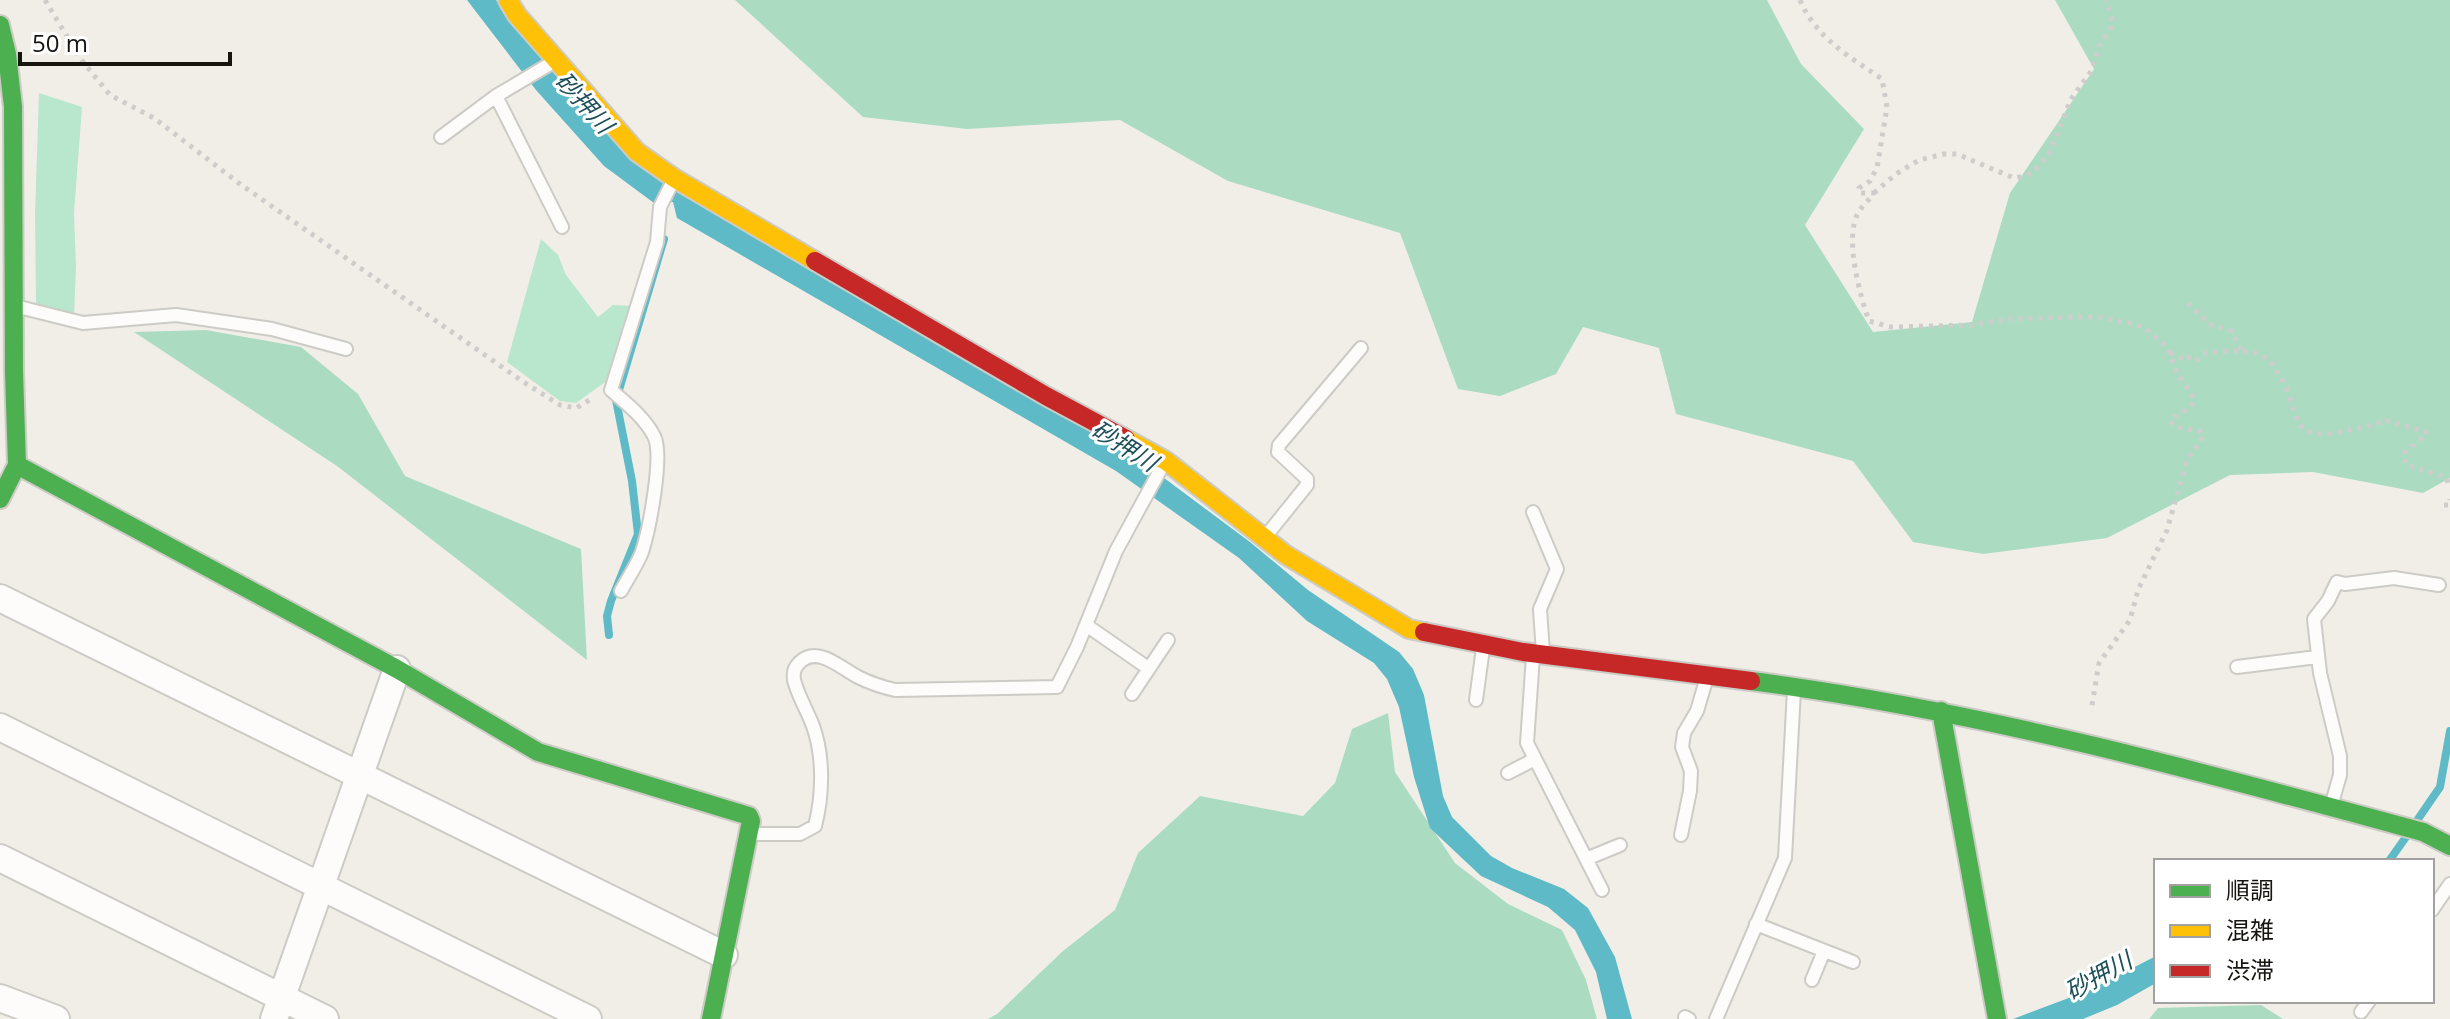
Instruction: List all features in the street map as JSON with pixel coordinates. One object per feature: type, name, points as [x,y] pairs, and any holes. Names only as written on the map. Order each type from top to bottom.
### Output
[{"type":"street","points":[[508,0],[517,15],[637,152],[674,178],[1019,380],[1166,461],[1286,555],[1409,629],[1538,654],[1794,687],[1941,711],[2085,742],[2331,806],[2423,832],[2450,846]]},
{"type":"street","points":[[0,25],[7,54],[5,73],[13,107],[17,465],[0,499]]},
{"type":"street","points":[[17,465],[397,669],[538,752],[749,816],[749,834],[711,1019]]},
{"type":"street","points":[[0,598],[724,955]]},
{"type":"street","points":[[278,1008],[397,669]]},
{"type":"street","points":[[1941,711],[1996,1017]]},
{"type":"street","points":[[0,727],[588,1019]]},
{"type":"street","points":[[0,858],[278,1008],[325,1019]]},
{"type":"street","points":[[0,998],[56,1019]]},
{"type":"lane","points":[[441,137],[496,96],[557,60]]},
{"type":"lane","points":[[496,96],[562,227]]},
{"type":"lane","points":[[621,591],[641,554],[652,514],[656,439],[638,415],[611,390],[657,242],[660,207],[674,178]]},
{"type":"lane","points":[[15,307],[83,323],[176,315],[272,329],[346,349]]},
{"type":"lane","points":[[1263,538],[1307,485],[1307,479],[1278,452],[1279,445],[1361,348]]},
{"type":"lane","points":[[749,834],[800,834],[815,826],[821,780],[819,754],[793,672],[806,658],[824,657],[859,677],[895,690],[1057,687],[1116,551],[1166,461]]},
{"type":"lane","points":[[1533,512],[1557,569],[1540,609],[1527,743],[1602,890]]},
{"type":"lane","points":[[2331,806],[2340,775],[2340,756],[2317,657],[2314,619],[2337,582],[2345,584],[2394,578],[2439,585]]},
{"type":"lane","points":[[1086,625],[1148,668]]},
{"type":"lane","points":[[1132,694],[1168,640]]},
{"type":"lane","points":[[1476,700],[1484,644]]},
{"type":"lane","points":[[2237,667],[2317,657]]},
{"type":"lane","points":[[1681,835],[1691,771],[1682,747],[1684,733],[1697,711],[1708,675]]},
{"type":"lane","points":[[1716,1019],[1785,858],[1794,687]]},
{"type":"lane","points":[[1508,773],[1535,759]]},
{"type":"lane","points":[[1586,859],[1620,845]]},
{"type":"lane","points":[[2434,907],[2450,884]]},
{"type":"lane","points":[[1756,924],[1853,962]]},
{"type":"lane","points":[[1812,980],[1824,951]]},
{"type":"lane","points":[[2361,1012],[2368,1003]]},
{"type":"path","points":[[45,0],[80,58],[110,95],[154,118],[240,184],[487,358],[560,405],[576,408],[611,390]]},
{"type":"path","points":[[1800,0],[1817,31],[1882,79],[1887,107],[1877,168],[1870,181],[1859,188],[1860,193],[1874,193]]},
{"type":"path","points":[[2085,742],[2099,663],[2130,620],[2138,590],[2167,530],[2187,460],[2204,436],[2200,431],[2173,426],[2170,421],[2194,402],[2192,395],[2177,373],[2167,347],[2135,324],[2099,317],[2041,317],[1972,325],[1891,327],[1869,321],[1853,259],[1855,218],[1859,210],[1896,174],[1919,160],[1957,154],[2014,178],[2034,171],[2049,154],[2071,99],[2092,70],[2099,46],[2111,28],[2106,0]]},
{"type":"path","points":[[2188,303],[2209,324],[2231,331],[2242,352]]},
{"type":"path","points":[[2169,353],[2196,361],[2206,353],[2259,354],[2274,366],[2291,394],[2296,417],[2308,432],[2323,436],[2385,420],[2426,432],[2404,453],[2406,465],[2447,478],[2450,484]]},
{"type":"green space","points":[[735,0],[1767,0],[1801,64],[1864,129],[1805,225],[1873,332],[1972,322],[2010,193],[2094,69],[2055,0],[2450,0],[2450,478],[2423,493],[2313,472],[2230,475],[2107,538],[1983,554],[1913,542],[1853,461],[1676,414],[1659,348],[1583,327],[1556,374],[1500,396],[1458,389],[1400,233],[1228,181],[1120,120],[967,129],[863,117]]},
{"type":"green space","points":[[39,93],[82,107],[74,213],[74,317],[36,305]]},
{"type":"green space","points":[[541,239],[558,255],[566,275],[598,317],[613,305],[631,306],[608,380],[576,403],[560,401],[507,362]]},
{"type":"green space","points":[[206,330],[301,347],[358,394],[405,476],[581,549],[587,660],[337,466],[134,332]]},
{"type":"green space","points":[[1388,713],[1395,772],[1455,863],[1508,904],[1562,930],[1586,980],[1597,1019],[988,1019],[1063,951],[1115,910],[1138,853],[1200,796],[1303,816],[1335,783],[1352,729]]},
{"type":"green space","points":[[2261,1005],[2283,1019],[2149,1019],[2158,1008]]},
{"type":"water","name":"砂押川","points":[[467,0],[496,0],[619,147],[1148,466],[1250,542],[1308,590],[1399,652],[1413,669],[1424,695],[1443,796],[1452,817],[1491,856],[1564,889],[1588,908],[1615,957],[1632,1019],[1607,1019],[1596,972],[1575,930],[1548,907],[1481,876],[1430,828],[1414,777],[1399,707],[1387,679],[1374,663],[1307,621],[1239,558],[1116,471],[677,218],[673,202],[654,203],[604,166],[536,90]]},
{"type":"water","name":"砂押川","points":[[2154,957],[2154,984],[2117,1005],[2083,1019],[2013,1019],[2090,990]]},
{"type":"waterway","points":[[609,635],[607,616],[611,601],[638,534],[632,481],[616,400],[664,239]]},
{"type":"waterway","points":[[2416,822],[2440,787],[2450,731]]},
{"type":"waterway","points":[[2390,859],[2406,837]]},
{"type":"traffic: fast","points":[[0,25],[13,107],[17,465],[0,499]]},
{"type":"traffic: fast","points":[[17,465],[397,669],[538,752],[749,816],[751,821],[711,1019]]},
{"type":"traffic: fast","points":[[1751,681],[1922,709],[2090,745],[2423,832],[2450,846]]},
{"type":"traffic: fast","points":[[1941,711],[1997,1019]]},
{"type":"traffic: slow","points":[[508,0],[517,15],[637,152],[674,178],[815,261]]},
{"type":"traffic: slow","points":[[1126,439],[1166,461],[1286,555],[1409,629],[1424,632]]},
{"type":"traffic: jam","points":[[815,261],[1046,396],[1126,439]]},
{"type":"traffic: jam","points":[[1424,632],[1523,652],[1751,681]]}]
